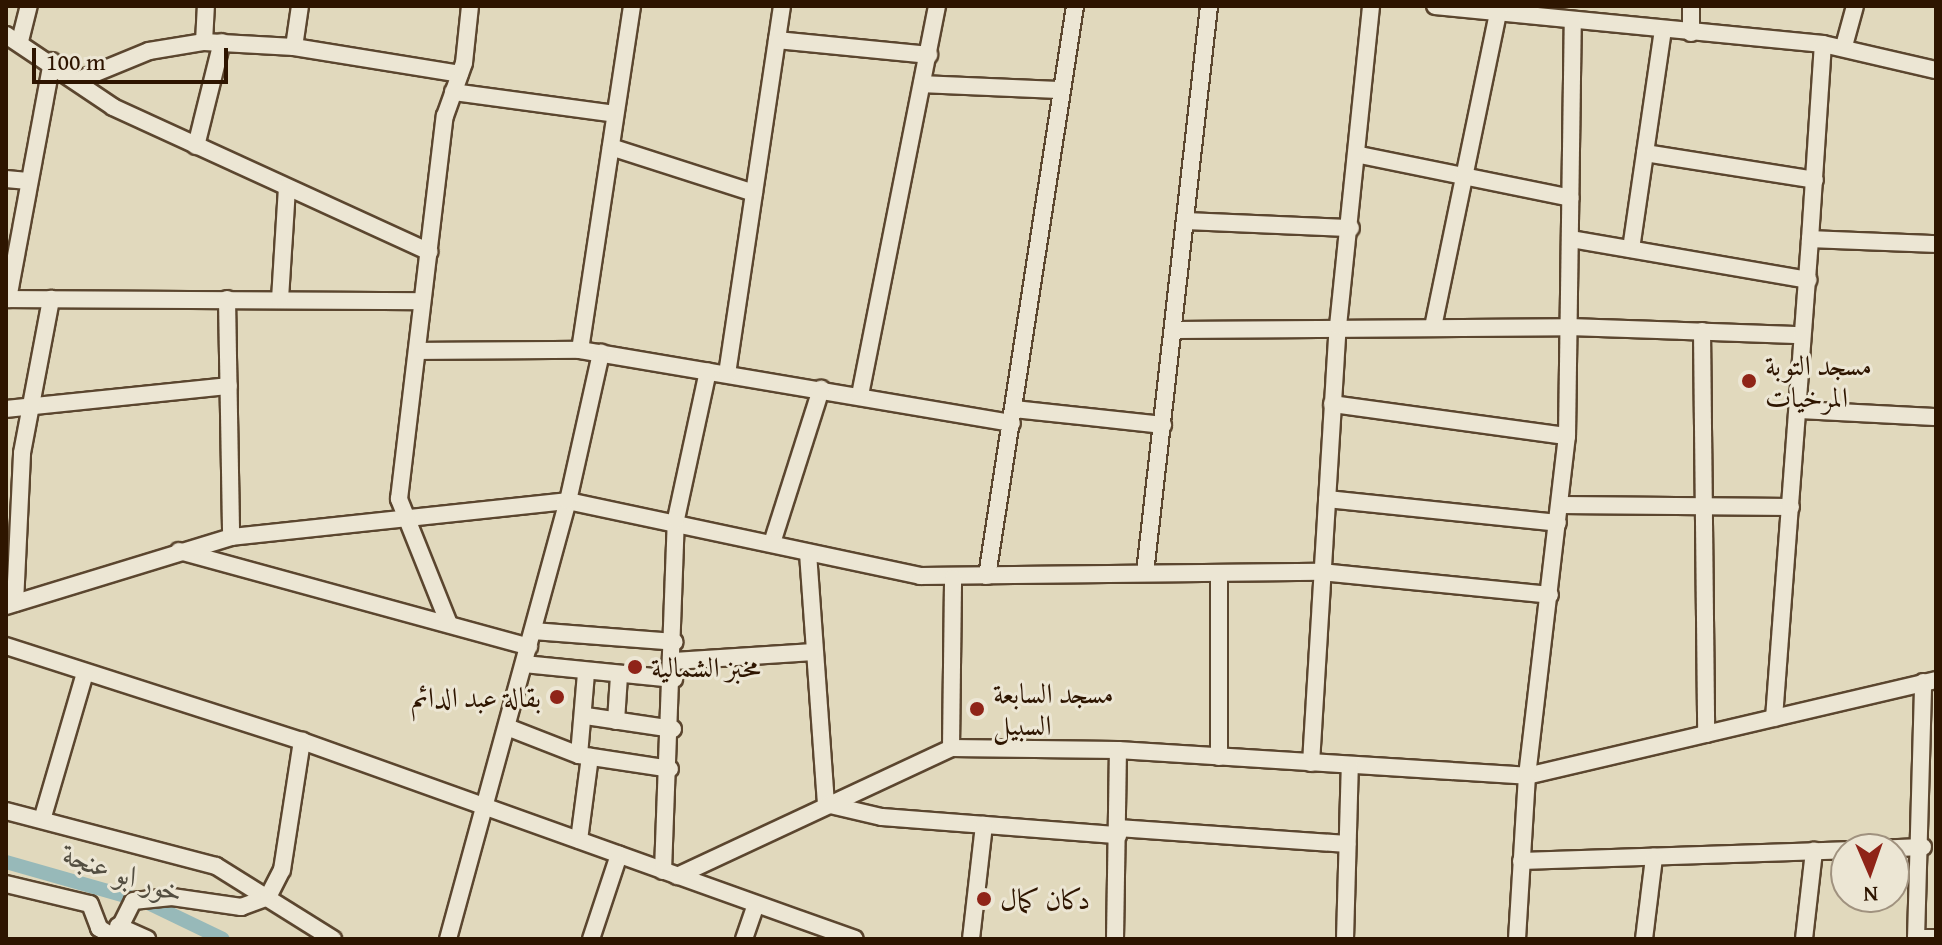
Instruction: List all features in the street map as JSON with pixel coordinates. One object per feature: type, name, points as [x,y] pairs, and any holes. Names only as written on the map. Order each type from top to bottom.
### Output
[{"type":"street","points":[[29,6],[13,38],[52,61],[76,81],[196,146],[429,252]]},
{"type":"street","points":[[204,42],[206,6]]},
{"type":"street","points":[[294,47],[300,6]]},
{"type":"street","points":[[449,624],[400,514],[422,301],[453,92],[460,74],[470,6]]},
{"type":"street","points":[[580,350],[632,6]]},
{"type":"street","points":[[727,374],[782,6]]},
{"type":"street","points":[[860,395],[937,6]]},
{"type":"street","points":[[987,576],[1075,6]]},
{"type":"street","points":[[1145,573],[1176,330],[1209,6]]},
{"type":"street","points":[[1311,763],[1338,326],[1360,155],[1371,6]]},
{"type":"street","points":[[1435,6],[1844,46],[1936,70]]},
{"type":"street","points":[[1691,6],[1691,33]]},
{"type":"street","points":[[1844,46],[1855,6]]},
{"type":"street","points":[[1433,327],[1468,178],[1498,12]]},
{"type":"street","points":[[1517,939],[1527,776],[1567,436],[1573,20]]},
{"type":"street","points":[[1631,249],[1663,30]]},
{"type":"street","points":[[777,40],[929,55]]},
{"type":"street","points":[[76,81],[149,51],[204,42],[294,47],[460,74]]},
{"type":"street","points":[[196,146],[222,42]]},
{"type":"street","points":[[1774,718],[1823,44]]},
{"type":"street","points":[[52,61],[28,181],[12,242],[7,299],[422,301]]},
{"type":"street","points":[[922,84],[1062,90]]},
{"type":"street","points":[[453,92],[615,114]]},
{"type":"street","points":[[611,147],[754,193]]},
{"type":"street","points":[[1645,153],[1815,180]]},
{"type":"street","points":[[1360,155],[1571,198]]},
{"type":"street","points":[[6,179],[28,181]]},
{"type":"street","points":[[280,299],[287,188]]},
{"type":"street","points":[[1188,221],[1351,228]]},
{"type":"street","points":[[1571,239],[1808,280]]},
{"type":"street","points":[[1810,239],[1936,244]]},
{"type":"street","points":[[51,299],[31,408],[10,604],[231,537],[400,514],[568,501],[676,519],[808,553],[953,578],[1321,572],[1550,595]]},
{"type":"street","points":[[227,299],[231,537]]},
{"type":"street","points":[[1176,330],[1338,326],[1569,327],[1802,335]]},
{"type":"street","points":[[1702,331],[1701,507],[1706,734]]},
{"type":"street","points":[[417,351],[580,350],[1013,416],[1163,425]]},
{"type":"street","points":[[448,939],[568,501],[601,353]]},
{"type":"street","points":[[670,873],[676,519],[708,371]]},
{"type":"street","points":[[6,409],[229,386]]},
{"type":"street","points":[[772,543],[821,389]]},
{"type":"street","points":[[1332,404],[1567,436]]},
{"type":"street","points":[[1798,410],[1936,417]]},
{"type":"street","points":[[1327,499],[1558,523]]},
{"type":"street","points":[[1561,505],[1791,507]]},
{"type":"street","points":[[179,551],[449,624],[531,639],[675,642]]},
{"type":"street","points":[[808,553],[826,804]]},
{"type":"street","points":[[1219,573],[1219,757]]},
{"type":"street","points":[[951,748],[953,578]]},
{"type":"street","points":[[6,646],[302,741],[670,873],[755,907],[855,939]]},
{"type":"street","points":[[674,661],[814,652]]},
{"type":"street","points":[[524,664],[586,674],[674,679]]},
{"type":"street","points":[[42,820],[85,673]]},
{"type":"street","points":[[579,840],[585,756],[586,674]]},
{"type":"street","points":[[616,721],[619,676]]},
{"type":"street","points":[[670,873],[951,748],[1118,750],[1527,776],[1929,681],[1916,938],[1936,938]]},
{"type":"street","points":[[586,716],[673,729]]},
{"type":"street","points":[[507,727],[585,756],[670,769]]},
{"type":"street","points":[[116,934],[128,906],[146,898],[241,907],[268,897],[282,870],[302,741]]},
{"type":"street","points":[[1115,939],[1118,750]]},
{"type":"street","points":[[1345,939],[1350,765]]},
{"type":"street","points":[[826,804],[984,825],[1347,844]]},
{"type":"street","points":[[6,811],[203,861],[268,897],[333,939]]},
{"type":"street","points":[[971,939],[984,825]]},
{"type":"street","points":[[1910,848],[1923,847]]},
{"type":"street","points":[[1521,861],[1830,850]]},
{"type":"street","points":[[1804,939],[1814,851]]},
{"type":"street","points":[[591,939],[619,855]]},
{"type":"street","points":[[1644,939],[1654,857]]},
{"type":"street","points":[[6,884],[90,904],[99,928],[147,939]]},
{"type":"street","points":[[744,939],[755,907]]},
{"type":"waterway","name":"خور ابو عنجة","points":[[6,862],[146,902],[223,939]]},
{"type":"place","name":"مسجد التوبة المرخيات","points":[[1749,381]]},
{"type":"place","name":"مخبز الشمالية","points":[[635,667]]},
{"type":"place","name":"بقالة عبد الدائم","points":[[557,697]]},
{"type":"place","name":"مسجد السابعة السبيل","points":[[977,709]]},
{"type":"place","name":"دكان كمال","points":[[984,899]]}]
